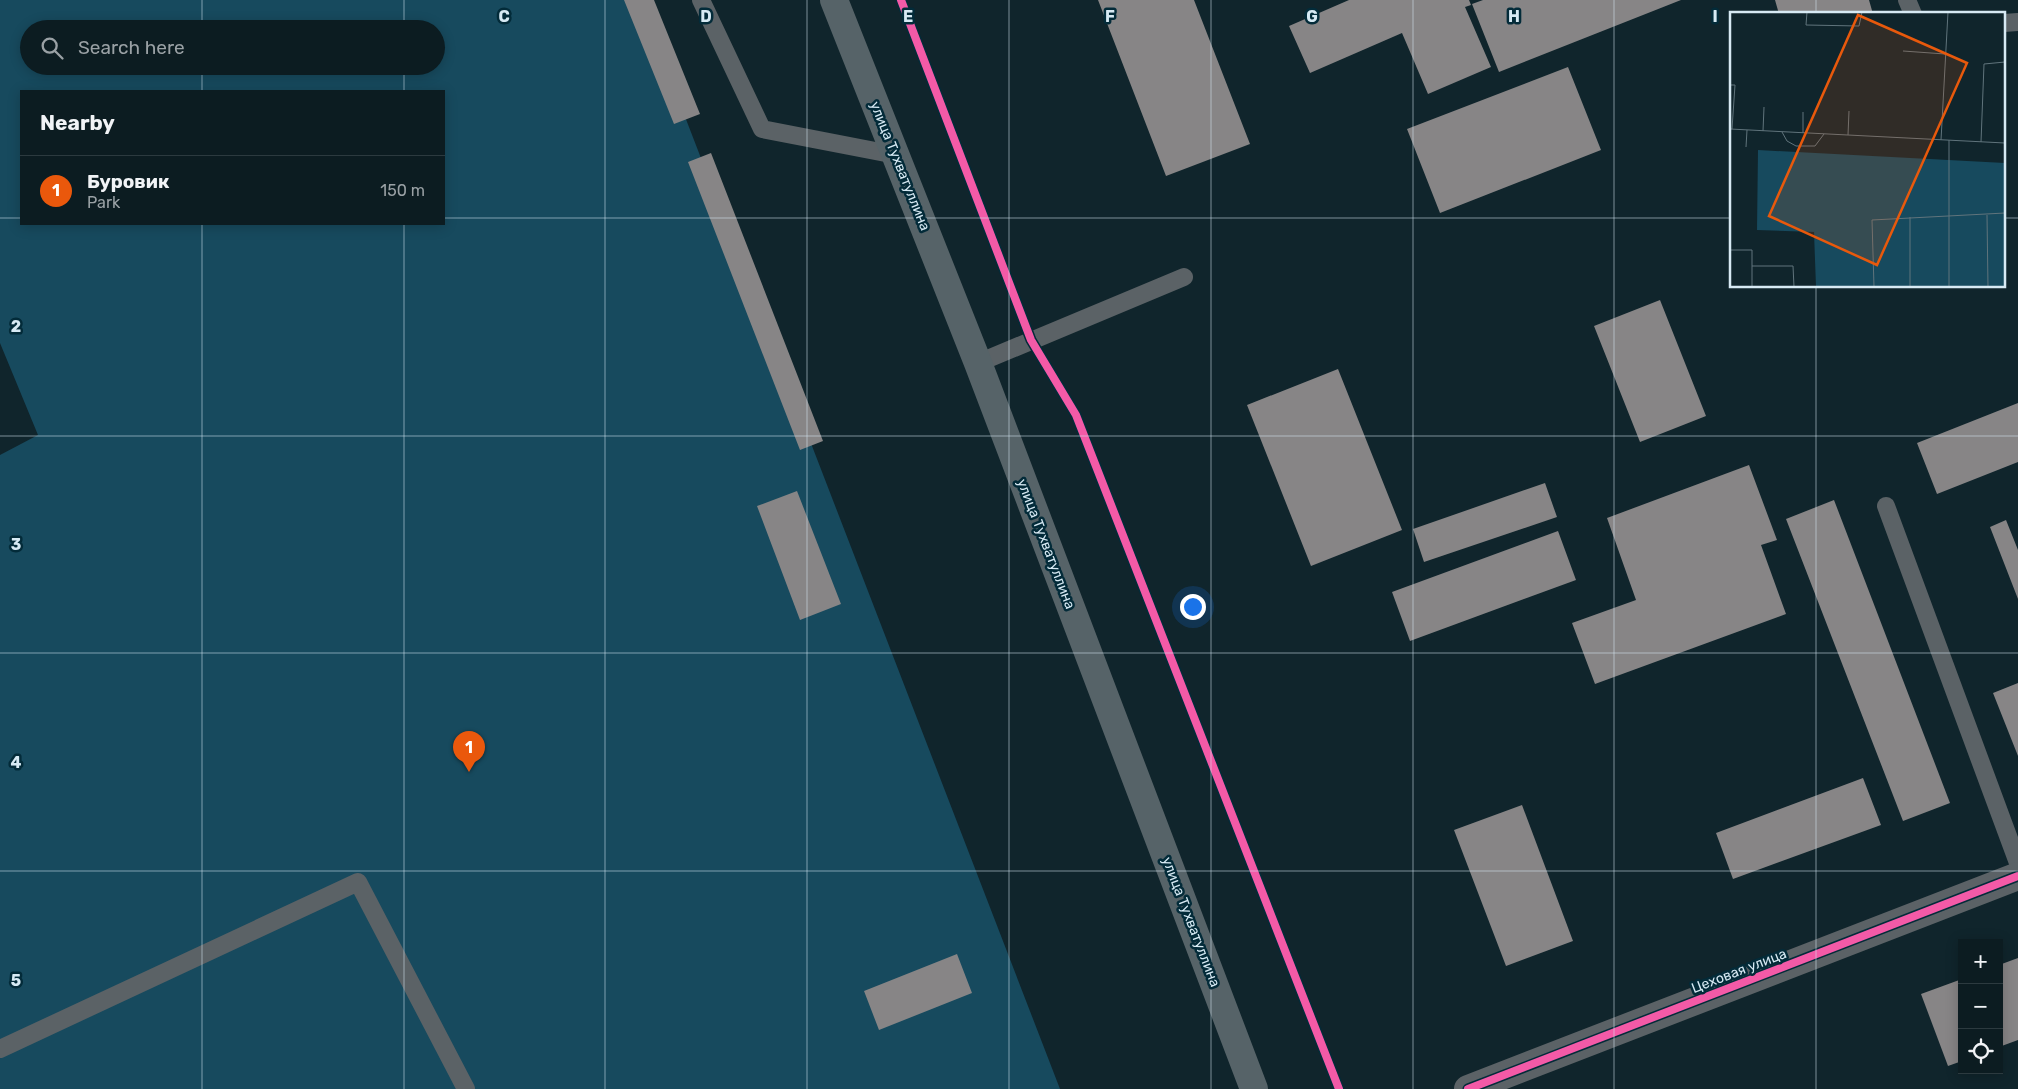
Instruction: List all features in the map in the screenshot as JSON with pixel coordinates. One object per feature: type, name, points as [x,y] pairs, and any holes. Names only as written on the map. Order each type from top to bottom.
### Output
[{"type":"main road","name":"улица Тухватуллина","points":[[834,0],[978,363],[1254,1089]]},
{"type":"street","name":"Цеховая улица","points":[[1468,1089],[2018,876]]},
{"type":"lane","points":[[701,0],[762,130],[896,155]]},
{"type":"lane","points":[[1907,0],[1912,12]]},
{"type":"lane","points":[[978,363],[1184,277]]},
{"type":"lane","points":[[1886,506],[2018,863]]},
{"type":"lane","points":[[0,1048],[358,882],[466,1089]]},
{"type":"path","points":[[901,0],[1031,340],[1076,416],[1339,1089]]},
{"type":"shaded area","points":[[0,0],[640,0],[1060,1089],[0,1089],[0,455],[38,435],[0,343]]},
{"type":"building","points":[[624,0],[654,0],[700,114],[674,124]]},
{"type":"building","points":[[1098,0],[1194,0],[1250,144],[1166,176]]},
{"type":"building","points":[[1349,0],[1469,0],[1471,5],[1465,7],[1491,67],[1428,94],[1402,33],[1310,73],[1289,26]]},
{"type":"building","points":[[1483,0],[1681,0],[1499,72],[1472,4]]},
{"type":"building","points":[[1775,0],[1869,0],[1872,12],[1778,12]]},
{"type":"building","points":[[1568,67],[1601,150],[1440,213],[1407,129]]},
{"type":"building","points":[[711,153],[823,441],[800,450],[688,162]]},
{"type":"building","points":[[1660,300],[1706,416],[1640,442],[1594,326]]},
{"type":"building","points":[[1338,369],[1402,530],[1311,566],[1247,405]]},
{"type":"building","points":[[2018,403],[2018,462],[1937,494],[1917,443]]},
{"type":"building","points":[[1749,465],[1777,540],[1761,545],[1786,614],[1595,684],[1572,623],[1636,600],[1607,518]]},
{"type":"building","points":[[1545,483],[1557,517],[1424,562],[1413,529]]},
{"type":"building","points":[[797,491],[841,604],[800,620],[757,506]]},
{"type":"building","points":[[1834,500],[1950,803],[1903,821],[1786,519]]},
{"type":"building","points":[[2006,520],[2018,550],[2018,599],[1990,527]]},
{"type":"building","points":[[1558,531],[1576,580],[1410,641],[1392,592]]},
{"type":"building","points":[[2018,683],[2018,756],[1993,693]]},
{"type":"building","points":[[1863,778],[1881,825],[1733,879],[1716,833]]},
{"type":"building","points":[[1522,805],[1573,941],[1506,966],[1454,830]]},
{"type":"building","points":[[957,954],[972,993],[879,1030],[864,991]]},
{"type":"building","points":[[2018,958],[2018,1040],[2003,1046],[2003,984],[2003,964]]},
{"type":"building","points":[[1958,980],[1958,1062],[1948,1066],[1921,994]]},
{"type":"cycle path","points":[[901,0],[1031,340],[1076,415],[1339,1089]]},
{"type":"cycle path","points":[[1468,1089],[2018,876]]},
{"type":"place","name":"Буровик","points":[[469,772]]}]
